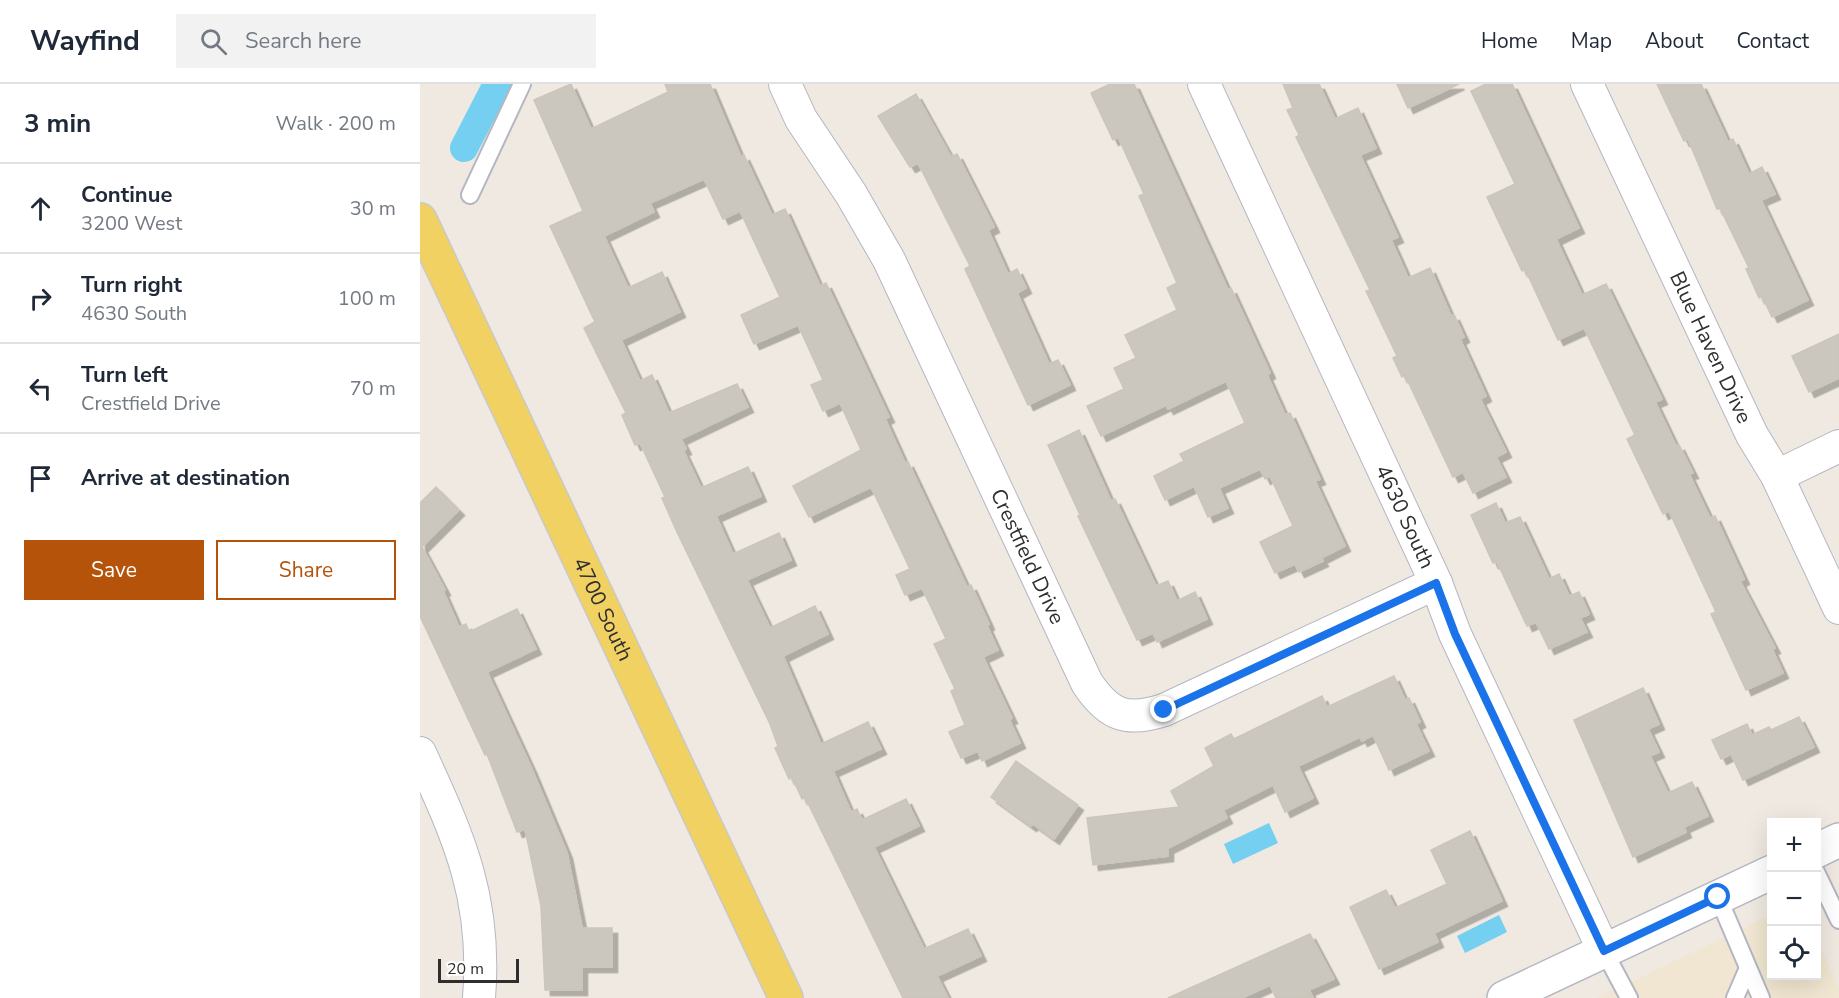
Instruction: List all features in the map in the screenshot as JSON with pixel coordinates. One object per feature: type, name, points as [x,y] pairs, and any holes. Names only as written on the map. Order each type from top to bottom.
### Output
[{"type":"main road","name":"4700 South","points":[[420,220],[786,998]]},
{"type":"street","name":"Crestfield Drive","points":[[785,84],[801,119],[851,194],[889,260],[1087,683],[1108,708],[1122,716],[1130,717],[1164,710],[1436,583]]},
{"type":"street","name":"4630 South","points":[[1204,84],[1436,583],[1455,634],[1604,951]]},
{"type":"street","name":"Blue Haven Drive","points":[[1587,84],[1752,435],[1777,476],[1839,608]]},
{"type":"street","points":[[1777,476],[1839,446]]},
{"type":"street","points":[[420,753],[450,819],[473,886],[481,933],[479,998]]},
{"type":"street","points":[[1821,849],[1839,840]]},
{"type":"street","points":[[1504,998],[1767,874]]},
{"type":"lane","points":[[470,195],[522,84]]},
{"type":"lane","points":[[1821,882],[1839,920]]},
{"type":"lane","points":[[1718,897],[1761,998]]},
{"type":"lane","points":[[1604,951],[1629,998]]},
{"type":"lane","points":[[1735,998],[1748,968]]},
{"type":"shaded area","points":[[1767,917],[1767,980],[1821,980],[1821,949],[1839,988],[1839,998],[1597,998]]},
{"type":"water","points":[[1269,823],[1278,843],[1233,864],[1224,844]]},
{"type":"water","points":[[1499,915],[1507,932],[1465,953],[1457,936]]},
{"type":"building","points":[[571,84],[591,129],[668,92],[665,84],[710,84],[741,157],[744,155],[772,215],[785,209],[820,286],[826,283],[889,417],[885,419],[905,463],[908,462],[967,587],[971,585],[989,624],[987,626],[998,650],[983,657],[1012,718],[1009,719],[1020,743],[982,761],[978,751],[961,758],[949,732],[965,725],[951,691],[955,689],[934,644],[946,639],[922,588],[905,595],[896,575],[910,569],[871,487],[809,517],[793,486],[861,450],[840,403],[823,411],[811,385],[823,380],[798,325],[754,344],[741,315],[780,297],[740,211],[723,219],[704,179],[650,203],[654,212],[604,236],[628,288],[662,272],[680,312],[621,340],[640,381],[652,375],[669,413],[737,384],[748,407],[681,439],[686,449],[683,450],[701,488],[748,467],[761,496],[716,516],[733,554],[779,533],[791,560],[747,580],[770,628],[815,606],[828,634],[783,656],[821,744],[868,722],[881,749],[833,771],[851,812],[857,809],[862,820],[906,799],[919,826],[874,847],[924,949],[968,929],[981,956],[937,976],[948,998],[903,998],[805,797],[802,799],[792,777],[789,779],[775,748],[778,746],[770,724],[676,530],[662,498],[665,497],[640,443],[635,445],[622,415],[626,413],[584,328],[595,322],[550,226],[583,211],[534,100]]},
{"type":"building","points":[[1110,84],[1134,84],[1228,290],[1231,288],[1270,373],[1267,375],[1285,415],[1290,413],[1320,479],[1315,481],[1345,546],[1321,558],[1323,561],[1299,572],[1295,564],[1275,573],[1260,542],[1293,526],[1270,476],[1265,479],[1260,469],[1219,488],[1228,508],[1208,517],[1194,486],[1165,500],[1154,476],[1184,461],[1180,454],[1245,423],[1226,381],[1168,409],[1166,405],[1101,436],[1087,406],[1124,389],[1114,368],[1136,358],[1125,335],[1177,310],[1167,288],[1177,283],[1139,196],[1144,194],[1118,137],[1113,140],[1091,93]]},
{"type":"building","points":[[1283,84],[1319,84],[1335,119],[1358,108],[1376,148],[1360,155],[1398,237],[1391,240],[1408,278],[1430,268],[1451,316],[1454,315],[1464,337],[1460,339],[1486,396],[1480,399],[1506,452],[1496,457],[1506,477],[1473,493],[1463,472],[1453,477],[1405,375],[1402,377],[1393,358],[1397,356],[1366,291],[1370,290],[1296,137],[1299,135],[1287,110],[1293,108]]},
{"type":"building","points":[[1397,84],[1459,84],[1408,108]]},
{"type":"building","points":[[1486,84],[1512,84],[1579,228],[1556,239],[1582,295],[1606,284],[1662,399],[1655,402],[1676,446],[1679,445],[1693,473],[1689,474],[1710,518],[1715,516],[1744,579],[1740,581],[1775,648],[1772,649],[1783,673],[1746,690],[1711,614],[1716,612],[1669,511],[1663,514],[1627,439],[1635,435],[1584,328],[1558,340],[1525,269],[1522,271],[1487,197],[1515,184],[1471,91]]},
{"type":"building","points":[[1657,84],[1701,84],[1728,142],[1733,139],[1749,174],[1762,167],[1775,194],[1761,200],[1808,300],[1772,317],[1762,296],[1759,298],[1746,269],[1749,268],[1720,208],[1717,209],[1688,139],[1684,141]]},
{"type":"building","points":[[916,94],[951,157],[957,154],[994,227],[988,230],[1008,274],[1017,269],[1026,288],[1017,293],[1049,364],[1058,360],[1070,385],[1028,405],[965,269],[970,266],[918,163],[910,167],[878,116]]},
{"type":"building","points":[[1839,334],[1839,378],[1809,392],[1792,356]]},
{"type":"building","points":[[1079,430],[1111,501],[1115,499],[1156,586],[1168,581],[1177,601],[1195,592],[1207,619],[1157,642],[1153,633],[1137,640],[1078,516],[1080,515],[1048,445]]},
{"type":"building","points":[[436,487],[459,510],[422,547],[445,590],[443,591],[459,627],[466,624],[469,632],[517,609],[536,649],[487,672],[531,767],[567,853],[582,928],[612,928],[612,967],[582,967],[582,990],[545,990],[541,906],[525,829],[517,832],[487,754],[485,755],[420,616],[420,503]]},
{"type":"building","points":[[1496,503],[1505,523],[1520,517],[1549,579],[1559,574],[1569,596],[1579,592],[1589,614],[1580,618],[1587,632],[1549,649],[1536,622],[1527,626],[1497,562],[1493,563],[1471,515]]},
{"type":"building","points":[[1394,676],[1405,700],[1409,698],[1420,722],[1416,724],[1429,751],[1389,770],[1373,735],[1362,741],[1360,737],[1298,766],[1313,798],[1285,812],[1273,785],[1223,810],[1227,818],[1168,848],[1168,856],[1093,865],[1087,818],[1179,807],[1171,791],[1214,766],[1205,748],[1231,734],[1234,739],[1322,696],[1327,707]]},
{"type":"building","points":[[1643,688],[1659,724],[1648,729],[1659,752],[1650,756],[1668,793],[1692,782],[1708,816],[1684,827],[1686,832],[1633,857],[1574,720]]},
{"type":"building","points":[[1799,717],[1814,747],[1743,780],[1731,754],[1721,759],[1712,740],[1747,724],[1752,735],[1769,727],[1771,730]]},
{"type":"building","points":[[1016,761],[1078,805],[1054,839],[1033,824],[1031,826],[991,797]]},
{"type":"building","points":[[1470,831],[1502,901],[1434,933],[1438,942],[1379,969],[1350,907],[1386,890],[1395,908],[1447,884],[1431,850]]},
{"type":"building","points":[[1310,934],[1334,979],[1309,990],[1313,998],[1276,998],[1270,985],[1242,998],[1168,998]]},
{"type":"waterway","points":[[464,148],[497,84]]},
{"type":"route","points":[[1164,710],[1436,583],[1455,634],[1604,951],[1718,897]]}]
